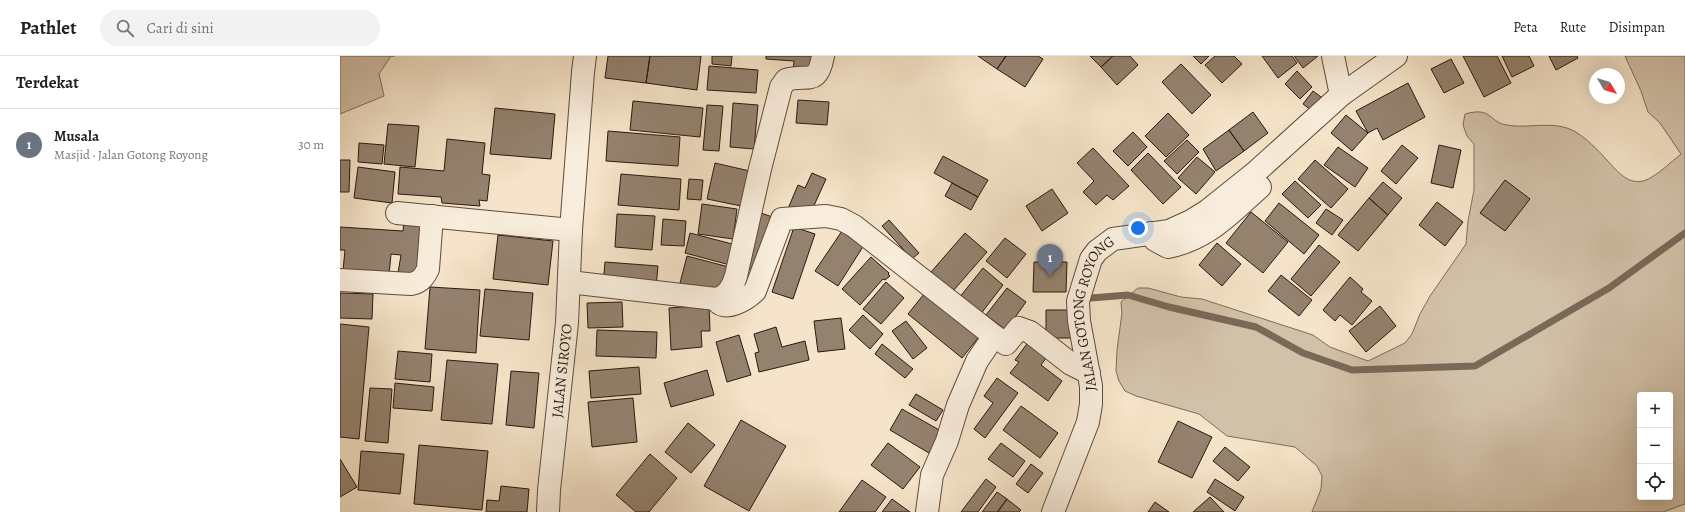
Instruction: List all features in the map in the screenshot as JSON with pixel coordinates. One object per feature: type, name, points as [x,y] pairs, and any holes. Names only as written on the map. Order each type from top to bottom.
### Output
[{"type":"street","name":"JALAN SIROYO","points":[[548,512],[566,323],[571,230],[585,56]]},
{"type":"street","points":[[569,282],[716,299],[725,295],[733,284],[781,87],[786,80],[791,78],[810,79],[816,75],[823,56]]},
{"type":"street","points":[[1333,56],[1341,95]]},
{"type":"street","name":"JALAN GOTONG ROYONG","points":[[1053,512],[1088,422],[1091,404],[1091,386],[1079,321],[1078,301],[1091,259],[1097,251],[1113,239],[1169,231],[1191,221],[1207,211],[1257,171],[1341,95],[1396,56]]},
{"type":"street","points":[[1151,233],[1155,240],[1168,248],[1178,245],[1219,225],[1260,187]]},
{"type":"street","points":[[397,213],[571,230]]},
{"type":"street","points":[[340,280],[411,284],[419,282],[428,269],[432,216]]},
{"type":"street","points":[[716,299],[722,305],[728,305],[741,302],[748,298],[754,291],[782,219],[826,216],[841,219],[854,226],[1006,344],[1019,328],[1025,330],[1030,332],[1071,364],[1089,373]]},
{"type":"street","points":[[927,512],[932,475],[947,441],[958,405],[977,361],[994,336]]},
{"type":"shaded area","points":[[340,56],[391,56],[379,74],[384,96],[340,114]]},
{"type":"shaded area","points":[[1625,56],[1685,56],[1685,504],[1663,512],[1312,512],[1321,489],[1322,476],[1317,466],[1295,447],[1227,436],[1199,414],[1136,396],[1125,391],[1119,381],[1116,371],[1122,313],[1121,302],[1138,288],[1148,288],[1181,297],[1202,299],[1313,335],[1330,347],[1368,361],[1405,343],[1412,334],[1420,314],[1430,296],[1466,244],[1468,221],[1474,190],[1474,144],[1467,136],[1463,125],[1465,114],[1481,112],[1486,113],[1501,124],[1515,126],[1549,125],[1574,131],[1587,140],[1616,170],[1626,178],[1638,182],[1645,181],[1652,177],[1681,154],[1660,123],[1648,112],[1641,91]]},
{"type":"building","points":[[608,56],[650,56],[646,83],[605,78]]},
{"type":"building","points":[[650,56],[701,56],[697,90],[646,83]]},
{"type":"building","points":[[712,56],[732,56],[731,66],[712,64]]},
{"type":"building","points":[[766,56],[814,56],[813,75],[793,73],[794,61],[766,59]]},
{"type":"building","points":[[978,56],[1006,56],[997,69]]},
{"type":"building","points":[[1006,56],[1038,56],[1043,59],[1025,87],[997,69]]},
{"type":"building","points":[[1090,56],[1113,56],[1101,67]]},
{"type":"building","points":[[1113,56],[1130,56],[1138,65],[1117,85],[1101,67]]},
{"type":"building","points":[[1193,56],[1209,56],[1201,64]]},
{"type":"building","points":[[1215,56],[1234,56],[1242,64],[1222,83],[1205,65]]},
{"type":"building","points":[[1262,56],[1292,56],[1297,63],[1278,78]]},
{"type":"building","points":[[1294,56],[1318,56],[1303,68]]},
{"type":"building","points":[[1463,56],[1497,56],[1511,83],[1484,97]]},
{"type":"building","points":[[1502,56],[1529,56],[1534,66],[1512,77]]},
{"type":"building","points":[[1549,56],[1577,56],[1578,58],[1556,70]]},
{"type":"building","points":[[1451,59],[1464,83],[1444,93],[1431,69]]},
{"type":"building","points":[[1181,64],[1211,95],[1192,114],[1162,82]]},
{"type":"building","points":[[709,66],[758,70],[756,93],[707,90]]},
{"type":"building","points":[[1297,71],[1312,87],[1300,99],[1285,84]]},
{"type":"building","points":[[1408,83],[1425,117],[1383,140],[1377,128],[1368,133],[1356,111]]},
{"type":"building","points":[[1313,91],[1325,100],[1315,113],[1303,104]]},
{"type":"building","points":[[798,100],[829,102],[827,125],[796,123]]},
{"type":"building","points":[[633,101],[703,108],[700,137],[630,130]]},
{"type":"building","points":[[733,103],[758,105],[754,149],[730,147]]},
{"type":"building","points":[[707,105],[723,106],[719,151],[703,150]]},
{"type":"building","points":[[495,108],[555,114],[551,159],[490,154]]},
{"type":"building","points":[[1253,112],[1268,133],[1244,151],[1229,130]]},
{"type":"building","points":[[1168,113],[1189,135],[1166,157],[1145,136]]},
{"type":"building","points":[[1346,115],[1368,133],[1352,151],[1331,133]]},
{"type":"building","points":[[388,124],[419,126],[415,167],[384,164]]},
{"type":"building","points":[[1229,130],[1244,151],[1216,171],[1203,149]]},
{"type":"building","points":[[608,131],[680,137],[678,166],[606,161]]},
{"type":"building","points":[[1133,132],[1147,147],[1128,166],[1113,151]]},
{"type":"building","points":[[447,139],[485,143],[482,174],[490,175],[487,201],[479,200],[480,206],[442,203],[441,197],[398,194],[400,167],[444,171]]},
{"type":"building","points":[[1187,140],[1199,152],[1177,174],[1164,161]]},
{"type":"building","points":[[359,143],[384,145],[382,164],[358,162]]},
{"type":"building","points":[[1402,145],[1418,158],[1396,184],[1381,171]]},
{"type":"building","points":[[1439,145],[1461,150],[1453,188],[1431,183]]},
{"type":"building","points":[[1338,147],[1368,168],[1355,187],[1324,165]]},
{"type":"building","points":[[1093,148],[1129,186],[1113,200],[1107,195],[1096,205],[1083,192],[1094,181],[1077,163]]},
{"type":"building","points":[[1148,153],[1181,187],[1163,204],[1131,170]]},
{"type":"building","points":[[943,156],[988,180],[978,197],[934,173]]},
{"type":"building","points":[[1197,157],[1215,172],[1196,194],[1178,178]]},
{"type":"building","points":[[340,160],[350,160],[349,192],[340,192]]},
{"type":"building","points":[[1315,160],[1348,189],[1331,208],[1298,179]]},
{"type":"building","points":[[715,163],[754,172],[746,207],[707,199]]},
{"type":"building","points":[[358,167],[395,172],[392,203],[354,198]]},
{"type":"building","points":[[812,173],[826,179],[812,210],[787,211],[798,185],[805,188]]},
{"type":"building","points":[[621,174],[681,179],[679,210],[618,205]]},
{"type":"building","points":[[689,179],[703,180],[701,200],[687,199]]},
{"type":"building","points":[[1505,180],[1530,199],[1505,231],[1480,213]]},
{"type":"building","points":[[1295,181],[1321,205],[1308,218],[1282,194]]},
{"type":"building","points":[[1383,182],[1402,198],[1388,215],[1369,198]]},
{"type":"building","points":[[952,183],[978,197],[971,210],[945,196]]},
{"type":"building","points":[[1052,189],[1068,213],[1042,231],[1026,206]]},
{"type":"building","points":[[1369,198],[1388,215],[1358,251],[1338,235]]},
{"type":"building","points":[[1437,202],[1463,222],[1445,246],[1419,225]]},
{"type":"building","points":[[1279,203],[1319,235],[1304,254],[1265,221]]},
{"type":"building","points":[[702,204],[737,209],[733,239],[698,234]]},
{"type":"building","points":[[1326,209],[1343,220],[1332,235],[1316,223]]},
{"type":"building","points":[[1251,212],[1288,242],[1263,273],[1226,243]]},
{"type":"building","points":[[761,213],[778,219],[759,273],[742,267]]},
{"type":"building","points":[[617,214],[655,216],[652,250],[615,247]]},
{"type":"building","points":[[663,219],[686,221],[684,246],[661,245]]},
{"type":"building","points":[[889,220],[919,253],[912,259],[882,226]]},
{"type":"building","points":[[404,221],[425,223],[419,274],[398,273],[401,255],[391,254],[389,275],[343,271],[345,250],[340,250],[340,227],[403,231]]},
{"type":"building","points":[[794,227],[815,234],[793,299],[772,292]]},
{"type":"building","points":[[844,228],[866,242],[838,286],[815,271]]},
{"type":"building","points":[[690,233],[736,245],[730,265],[685,253]]},
{"type":"building","points":[[965,233],[987,252],[953,291],[931,272]]},
{"type":"building","points":[[498,235],[553,241],[548,285],[493,279]]},
{"type":"building","points":[[1005,238],[1026,254],[1007,278],[986,261]]},
{"type":"building","points":[[1217,243],[1241,264],[1222,286],[1199,265]]},
{"type":"building","points":[[1319,245],[1340,262],[1311,296],[1291,279]]},
{"type":"building","points":[[687,256],[729,267],[722,294],[680,283]]},
{"type":"building","points":[[871,257],[889,273],[888,274],[890,276],[885,280],[883,279],[860,305],[842,289]]},
{"type":"building","points":[[605,262],[658,266],[656,288],[603,285]]},
{"type":"building","points":[[1034,262],[1067,262],[1066,292],[1033,292]]},
{"type":"building","points":[[983,268],[1003,285],[980,315],[959,298]]},
{"type":"building","points":[[1281,275],[1312,300],[1299,316],[1268,291]]},
{"type":"building","points":[[1350,277],[1363,289],[1361,292],[1372,301],[1352,325],[1340,315],[1335,321],[1323,310]]},
{"type":"building","points":[[886,282],[904,298],[881,324],[863,309]]},
{"type":"building","points":[[430,287],[480,290],[476,353],[425,349]]},
{"type":"building","points":[[1007,288],[1026,302],[1006,330],[986,315]]},
{"type":"building","points":[[485,289],[533,293],[529,340],[480,336]]},
{"type":"building","points":[[928,289],[982,333],[962,358],[908,314]]},
{"type":"building","points":[[340,293],[373,294],[372,319],[340,318]]},
{"type":"building","points":[[622,302],[623,327],[588,328],[587,303]]},
{"type":"building","points":[[709,305],[710,331],[701,331],[702,347],[671,350],[669,308]]},
{"type":"building","points":[[1380,306],[1396,326],[1366,352],[1349,331]]},
{"type":"building","points":[[1046,310],[1076,310],[1076,338],[1046,338]]},
{"type":"building","points":[[863,315],[883,334],[870,349],[849,330]]},
{"type":"building","points":[[841,318],[845,349],[818,352],[814,321]]},
{"type":"building","points":[[906,321],[927,348],[913,359],[892,331]]},
{"type":"building","points":[[340,324],[369,327],[359,439],[340,437]]},
{"type":"building","points":[[776,327],[782,347],[805,341],[809,360],[759,372],[755,353],[759,352],[754,334]]},
{"type":"building","points":[[597,330],[657,332],[656,358],[596,356]]},
{"type":"building","points":[[739,335],[751,375],[727,382],[716,342]]},
{"type":"building","points":[[1032,337],[1051,351],[1041,365],[1062,381],[1048,401],[1010,373],[1019,362],[1015,360]]},
{"type":"building","points":[[882,344],[913,369],[905,378],[875,354]]},
{"type":"building","points":[[398,351],[432,354],[430,382],[395,379]]},
{"type":"building","points":[[447,360],[498,364],[492,424],[441,420]]},
{"type":"building","points":[[639,367],[641,394],[591,398],[589,371]]},
{"type":"building","points":[[707,370],[714,395],[671,407],[664,383]]},
{"type":"building","points":[[511,371],[539,373],[534,428],[506,425]]},
{"type":"building","points":[[997,378],[1018,393],[985,438],[974,429],[993,403],[984,396]]},
{"type":"building","points":[[395,383],[434,387],[432,411],[393,408]]},
{"type":"building","points":[[370,388],[392,389],[388,443],[365,441]]},
{"type":"building","points":[[916,394],[943,410],[936,421],[909,405]]},
{"type":"building","points":[[633,398],[637,442],[592,447],[588,402]]},
{"type":"building","points":[[1021,406],[1058,433],[1040,458],[1003,430]]},
{"type":"building","points":[[902,409],[941,431],[929,453],[890,430]]},
{"type":"building","points":[[741,420],[786,446],[749,511],[704,486]]},
{"type":"building","points":[[1178,421],[1212,437],[1192,478],[1158,462]]},
{"type":"building","points":[[688,423],[715,445],[691,473],[665,452]]},
{"type":"building","points":[[888,443],[920,467],[903,489],[871,465]]},
{"type":"building","points":[[1001,443],[1025,461],[1013,477],[988,459]]},
{"type":"building","points":[[419,445],[488,451],[482,510],[414,504]]},
{"type":"building","points":[[1225,447],[1250,467],[1238,481],[1213,461]]},
{"type":"building","points":[[361,451],[404,454],[400,494],[358,490]]},
{"type":"building","points":[[650,454],[677,478],[649,512],[636,512],[616,495]]},
{"type":"building","points":[[340,459],[357,487],[340,497]]},
{"type":"building","points":[[1031,464],[1043,473],[1028,493],[1016,484]]},
{"type":"building","points":[[986,479],[996,487],[978,512],[961,512]]},
{"type":"building","points":[[1215,479],[1244,497],[1235,511],[1207,492]]},
{"type":"building","points":[[862,480],[886,497],[875,512],[839,512]]},
{"type":"building","points":[[501,486],[529,489],[527,512],[486,512],[487,500],[499,501]]},
{"type":"building","points":[[997,492],[1007,499],[997,512],[982,512]]},
{"type":"building","points":[[1210,497],[1224,512],[1193,512]]},
{"type":"building","points":[[892,499],[910,512],[882,512]]},
{"type":"building","points":[[1007,499],[1021,510],[1019,512],[998,512]]},
{"type":"building","points":[[1155,502],[1169,512],[1148,512]]},
{"type":"waterway","points":[[1091,298],[1128,295],[1169,307],[1256,327],[1303,353],[1352,370],[1475,366],[1609,288],[1685,233]]},
{"type":"place","name":"Musala","points":[[1050,277]]}]
